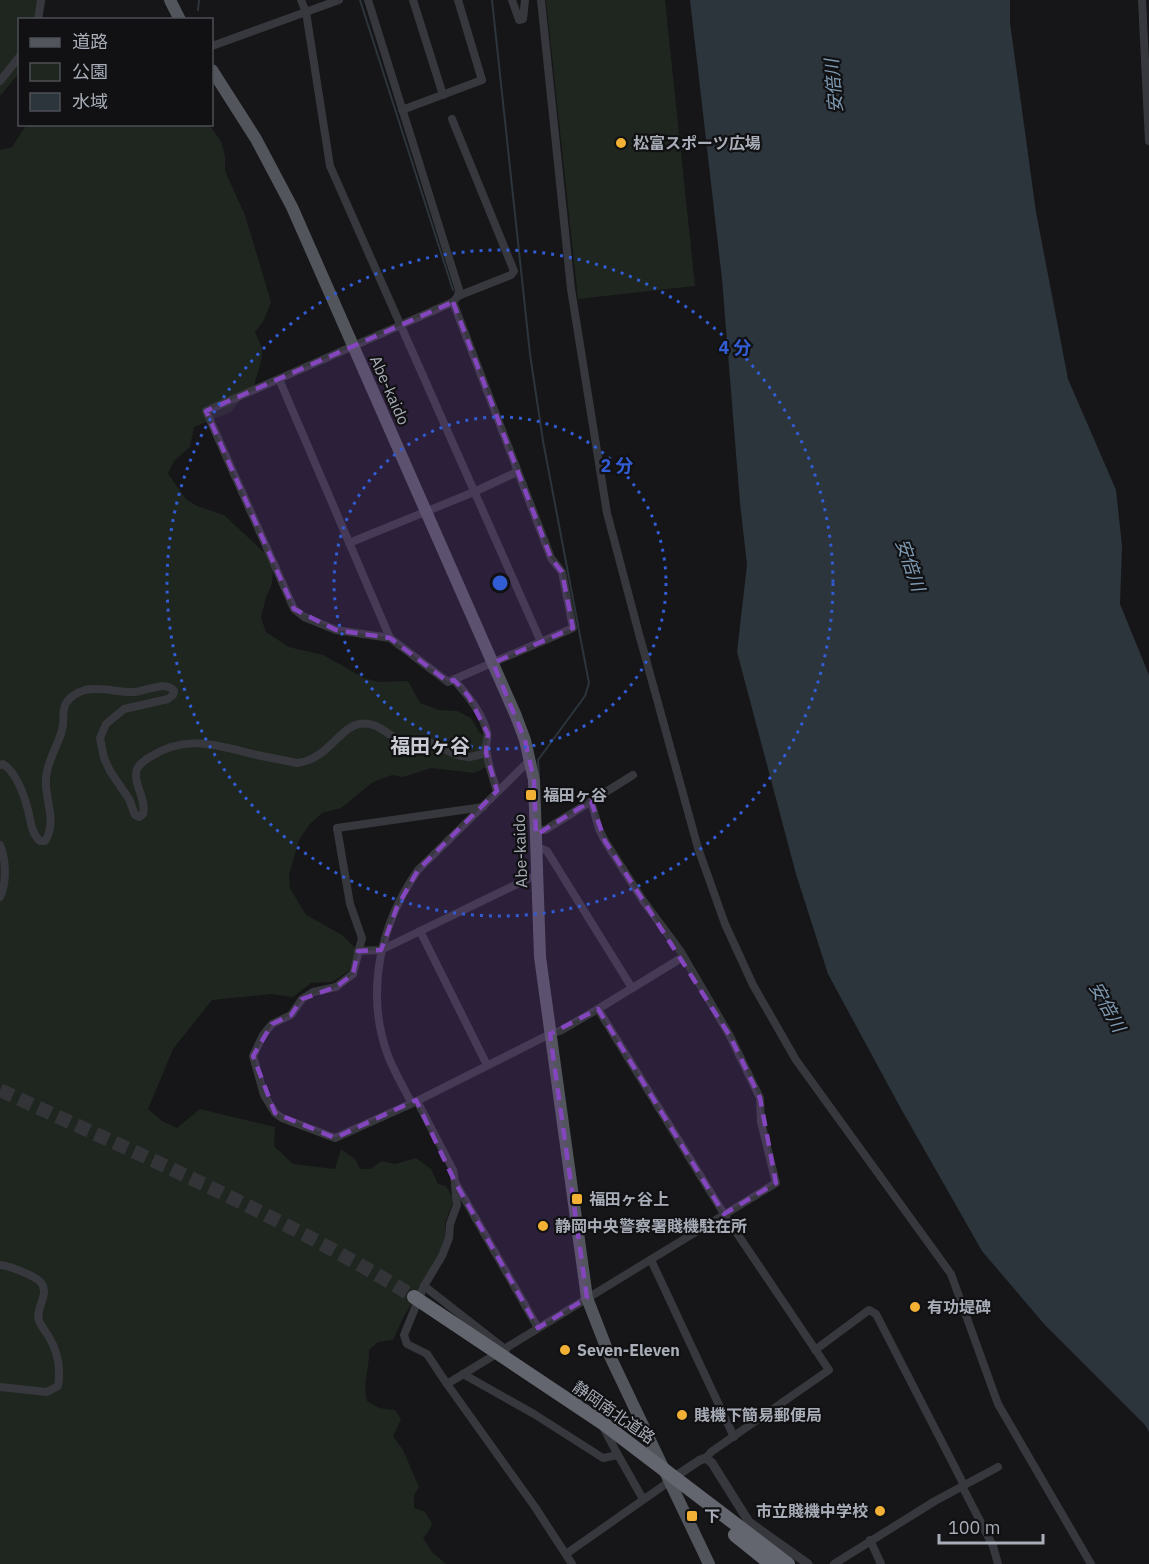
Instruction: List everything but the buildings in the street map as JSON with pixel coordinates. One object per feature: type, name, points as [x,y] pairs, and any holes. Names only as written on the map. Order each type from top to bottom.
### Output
[{"type":"highway","name":"静岡南北道路","points":[[771,1564],[652,1466],[601,1428],[412,1298],[604,1424],[788,1564]]},
{"type":"main road","points":[[170,0],[179,18]]},
{"type":"main road","name":"Abe-kaido","points":[[213,72],[256,139],[292,207],[516,716],[534,780],[540,957],[587,1298],[608,1352],[709,1564]]},
{"type":"street","points":[[38,18],[41,0]]},
{"type":"street","points":[[302,0],[306,12],[330,166],[541,642]]},
{"type":"street","points":[[213,46],[339,0]]},
{"type":"street","points":[[368,0],[459,290],[456,299],[516,472],[551,558],[561,572],[573,628],[448,682],[390,638],[336,630],[304,617],[294,609],[206,411],[401,327],[456,299],[511,275],[514,271],[452,119]]},
{"type":"street","points":[[413,0],[443,95]]},
{"type":"street","points":[[402,110],[482,80],[458,0]]},
{"type":"street","points":[[512,0],[519,20],[523,19],[525,0]]},
{"type":"street","points":[[541,0],[571,289],[608,513],[698,848],[725,924],[753,985],[796,1060],[951,1274],[998,1404],[1091,1564]]},
{"type":"street","points":[[1145,2],[1149,141]]},
{"type":"street","points":[[0,81],[18,58]]},
{"type":"street","points":[[279,379],[390,638]]},
{"type":"street","points":[[349,543],[474,492],[516,472]]},
{"type":"street","points":[[454,680],[469,697],[488,734],[486,753],[497,791]]},
{"type":"street","points":[[0,765],[3,764],[10,768],[28,808],[35,837],[40,841],[45,841],[49,835],[51,814],[45,778],[63,728],[62,712],[67,702],[75,694],[85,690],[133,692],[166,685],[174,691],[168,699],[124,709],[106,724],[100,738],[104,758],[110,771],[129,799],[135,815],[139,817],[143,814],[144,808],[136,776],[138,768],[159,751],[175,746],[206,743],[297,763],[308,762],[332,746],[345,732],[357,724],[367,724],[383,728],[405,742],[424,741],[466,757],[486,753]]},
{"type":"street","points":[[530,760],[418,870],[397,907],[381,950],[377,981],[380,1028],[388,1054],[453,1170],[457,1205],[442,1256],[424,1286],[404,1335],[407,1344],[427,1354],[572,1564]]},
{"type":"street","points":[[536,830],[545,830],[633,775]]},
{"type":"street","points":[[447,1384],[776,1183],[761,1122],[760,1098],[730,1036],[683,957],[605,842],[591,801]]},
{"type":"street","points":[[483,807],[337,828],[350,904],[362,938],[353,974],[336,987],[313,992],[302,999],[291,1015],[272,1024],[262,1035],[252,1056],[264,1095],[275,1113],[282,1118],[335,1138],[414,1102],[549,1034],[560,1031],[683,957]]},
{"type":"street","points":[[0,845],[3,853],[5,882],[0,897]]},
{"type":"street","points":[[537,846],[547,851],[632,988]]},
{"type":"street","points":[[358,951],[381,950],[537,874]]},
{"type":"street","points":[[420,931],[487,1065]]},
{"type":"street","points":[[566,1554],[829,1370],[724,1215],[598,1009]]},
{"type":"street","points":[[455,1182],[538,1328]]},
{"type":"street","points":[[651,1260],[734,1437]]},
{"type":"street","points":[[0,1265],[33,1277],[42,1284],[44,1290],[38,1314],[39,1321],[56,1348],[60,1377],[58,1386],[47,1392],[0,1387]]},
{"type":"street","points":[[424,1286],[504,1349],[592,1412],[643,1499]]},
{"type":"street","points":[[815,1350],[869,1310],[876,1314],[993,1546],[998,1564]]},
{"type":"street","points":[[463,1374],[534,1414],[603,1458],[618,1455]]},
{"type":"street","points":[[706,1458],[712,1463],[749,1522],[808,1564]]},
{"type":"street","points":[[834,1564],[934,1501],[998,1467]]},
{"type":"street","points":[[870,1540],[881,1564]]},
{"type":"highlighted area","points":[[453,302],[551,558],[562,572],[573,628],[493,663],[525,740],[534,780],[536,835],[591,801],[605,841],[730,1036],[760,1098],[776,1183],[724,1214],[598,1009],[550,1034],[587,1298],[538,1328],[455,1182],[416,1100],[335,1138],[275,1113],[253,1056],[272,1024],[291,1015],[302,999],[336,987],[353,974],[358,951],[381,950],[397,907],[418,870],[497,791],[486,753],[488,734],[469,697],[454,680],[448,682],[390,638],[336,630],[294,609],[206,411]]},
{"type":"green space","points":[[0,0],[46,0],[42,18],[18,18],[18,74],[0,96]]},
{"type":"green space","name":"松富スポーツ広場","points":[[546,0],[665,0],[695,286],[578,299]]},
{"type":"green space","points":[[210,126],[221,141],[225,156],[225,171],[245,215],[271,302],[264,320],[255,332],[262,355],[254,389],[242,398],[231,412],[194,427],[190,447],[174,461],[168,474],[186,499],[197,506],[224,515],[266,554],[273,570],[272,584],[261,618],[266,632],[289,647],[323,655],[364,678],[378,682],[408,681],[420,703],[439,710],[457,711],[471,718],[479,732],[486,738],[492,756],[487,767],[474,773],[431,768],[403,777],[392,775],[373,782],[341,808],[322,813],[309,825],[299,840],[289,875],[290,888],[306,915],[342,935],[356,949],[349,971],[332,982],[311,983],[293,997],[271,994],[212,1000],[173,1049],[148,1109],[162,1121],[177,1128],[200,1109],[275,1127],[274,1146],[293,1164],[335,1169],[341,1149],[355,1159],[360,1169],[370,1169],[382,1161],[395,1164],[416,1158],[431,1169],[438,1184],[446,1186],[454,1199],[445,1223],[445,1238],[439,1254],[393,1340],[378,1342],[369,1350],[365,1388],[367,1401],[379,1408],[395,1410],[401,1419],[393,1436],[403,1450],[419,1487],[414,1495],[414,1508],[425,1512],[432,1523],[423,1538],[432,1552],[446,1564],[0,1564],[0,150],[12,147],[25,127]]},
{"type":"water","name":"安倍川","points":[[690,0],[1010,0],[1010,23],[1036,212],[1068,379],[1116,490],[1122,546],[1120,604],[1149,675],[1149,1432],[1145,1425],[1045,1325],[982,1251],[828,974],[796,874],[737,652],[747,565],[722,279]]},
{"type":"waterway","points":[[198,10],[199,0]]},
{"type":"waterway","points":[[360,0],[453,290]]},
{"type":"waterway","points":[[492,0],[530,354],[543,441],[589,683],[585,696],[538,760],[539,776]]},
{"type":"tunnel","points":[[0,1090],[258,1211],[359,1264],[408,1293]]},
{"type":"place","name":"松富スポーツ広場","points":[[621,143]]},
{"type":"place","name":"福田ヶ谷","points":[[531,795]]},
{"type":"place","name":"福田ヶ谷上","points":[[577,1199]]},
{"type":"place","name":"静岡中央警察署賤機駐在所","points":[[543,1226]]},
{"type":"place","name":"有功堤碑","points":[[915,1307]]},
{"type":"place","name":"Seven-Eleven","points":[[565,1350]]},
{"type":"place","name":"賎機下簡易郵便局","points":[[682,1415]]},
{"type":"place","name":"市立賤機中学校","points":[[880,1511]]},
{"type":"place","name":"下","points":[[692,1516]]},
{"type":"district","name":"福田ヶ谷","points":[[430,746]]}]
